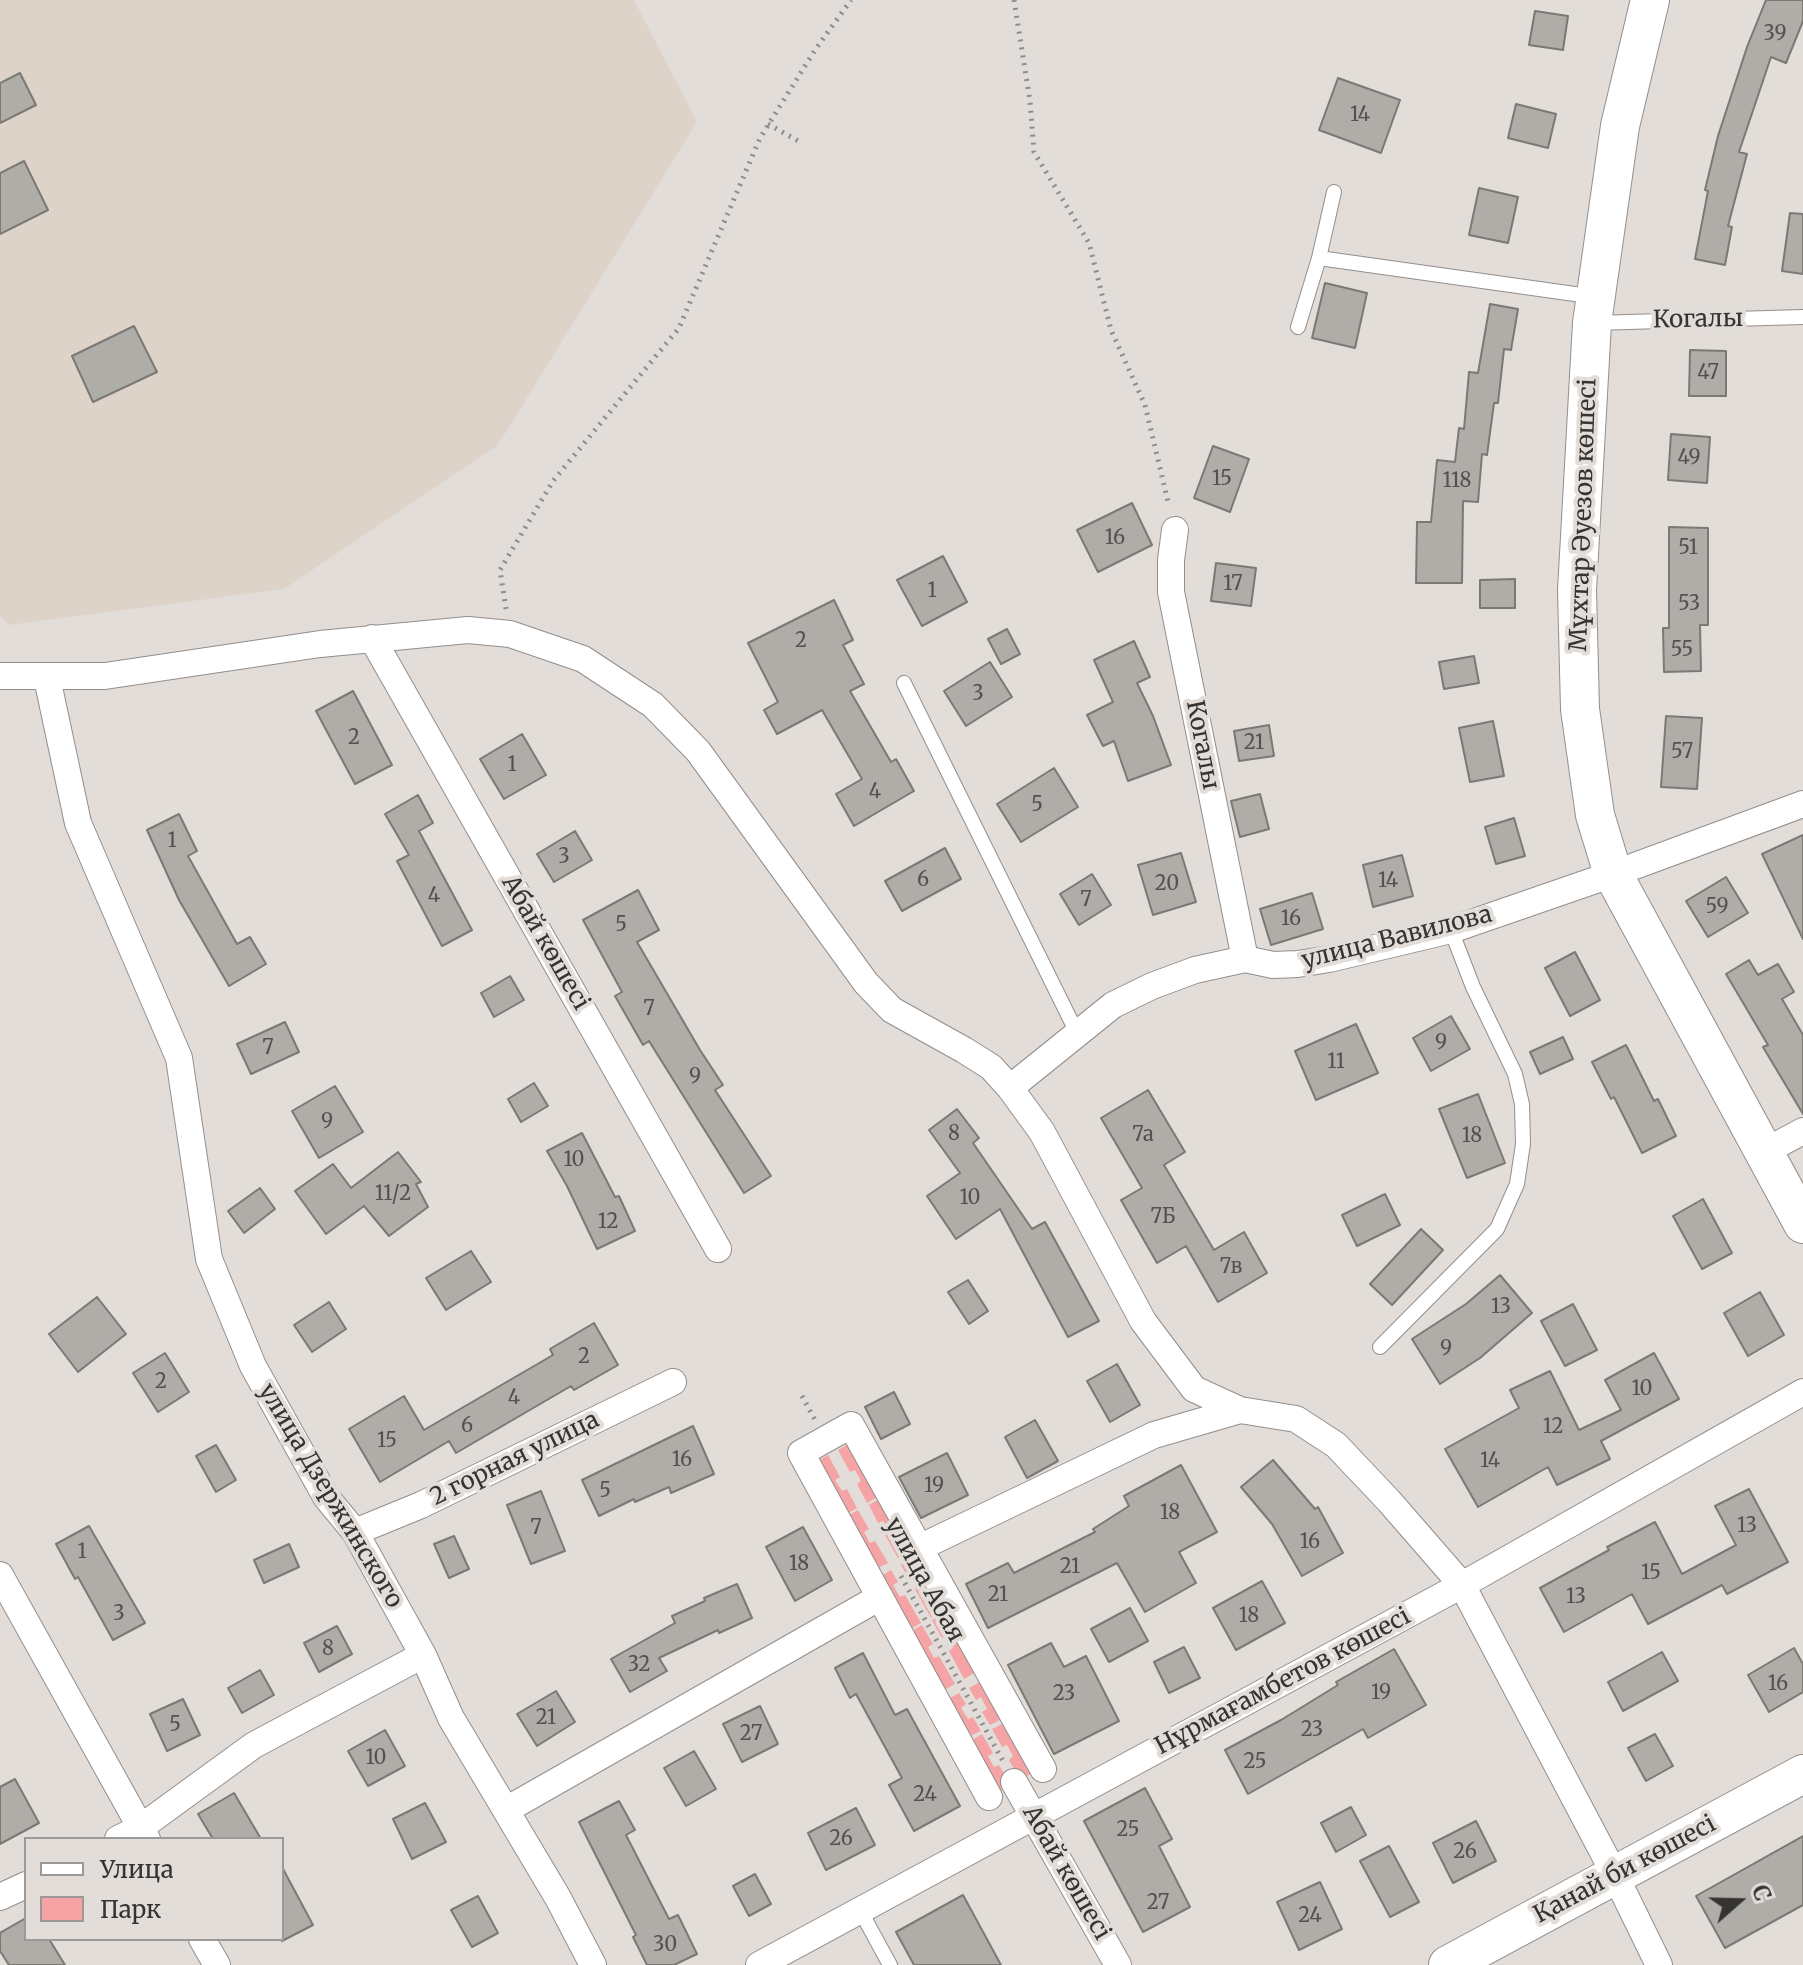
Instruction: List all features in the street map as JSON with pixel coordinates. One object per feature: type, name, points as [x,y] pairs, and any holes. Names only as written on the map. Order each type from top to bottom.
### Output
[{"type":"main road","name":"Мұхтар Әуезов көшесі","points":[[1650,0],[1620,126],[1594,310],[1577,590],[1580,709],[1595,815],[1613,874],[1803,1224]]},
{"type":"main road","name":"Қанай би көшесі","points":[[1448,1965],[1803,1774]]},
{"type":"street","name":"Когалы","points":[[1175,530],[1171,592],[1245,959]]},
{"type":"street","points":[[6,672],[47,678],[105,676],[372,638],[468,630],[510,634],[583,659],[653,705],[698,751],[866,983],[892,1010],[973,1055],[991,1067],[1010,1088],[1042,1132],[1143,1321],[1194,1389],[1240,1410],[1296,1419],[1336,1445],[1462,1585],[1659,1965]]},
{"type":"street","name":"Абай көшесі","points":[[372,638],[718,1249]]},
{"type":"street","name":"улица Дзержинского","points":[[47,678],[78,823],[179,1058],[209,1259],[253,1366],[326,1497],[355,1532],[423,1655],[451,1718],[558,1898],[593,1965]]},
{"type":"street","name":"улица Вавилова","points":[[1010,1088],[1113,1005],[1195,970],[1245,959],[1273,965],[1298,964],[1451,930],[1803,804]]},
{"type":"street","points":[[1762,1153],[1803,1131]]},
{"type":"street","name":"2 горная улица","points":[[355,1532],[421,1505],[673,1382]]},
{"type":"street","name":"Нұрмағамбетов көшесі","points":[[759,1965],[1462,1585],[1803,1392]]},
{"type":"street","points":[[919,1548],[1154,1435],[1240,1410]]},
{"type":"street","points":[[989,1797],[801,1453],[851,1425],[1043,1769]]},
{"type":"street","points":[[0,1575],[135,1835],[254,1745],[423,1655]]},
{"type":"street","points":[[506,1810],[880,1597]]},
{"type":"street","name":"Абай көшесі","points":[[1014,1782],[1118,1965]]},
{"type":"street","points":[[0,1897],[24,1886]]},
{"type":"street","points":[[203,1941],[217,1965]]},
{"type":"lane","points":[[1298,327],[1319,258],[1334,192]]},
{"type":"lane","name":"Когалы","points":[[1319,258],[1594,310],[1803,317]]},
{"type":"lane","points":[[904,683],[1077,1033]]},
{"type":"lane","points":[[1380,1347],[1497,1229],[1517,1184],[1523,1144],[1522,1104],[1515,1074],[1473,987],[1451,930]]},
{"type":"lane","points":[[860,1910],[890,1965]]},
{"type":"path","points":[[510,634],[500,570],[553,481],[679,328],[768,124],[851,0]]},
{"type":"path","points":[[1014,0],[1030,101],[1034,152],[1089,243],[1111,330],[1145,405],[1175,530]]},
{"type":"path","points":[[768,124],[800,142]]},
{"type":"path","points":[[802,1396],[825,1439]]},
{"type":"path","name":"улица Абая","points":[[898,1572],[1014,1782]]},
{"type":"shaded area","points":[[0,0],[634,0],[697,122],[498,445],[284,589],[9,625],[0,616]]},
{"type":"green space","points":[[852,1442],[881,1495],[867,1503],[857,1484],[861,1481],[855,1470],[850,1472],[838,1450]]},
{"type":"green space","points":[[828,1455],[840,1477],[835,1480],[842,1491],[847,1489],[857,1508],[843,1516],[814,1463]]},
{"type":"green space","points":[[882,1497],[912,1550],[898,1558],[885,1535],[890,1532],[883,1521],[878,1523],[869,1505]]},
{"type":"green space","points":[[858,1510],[869,1529],[864,1532],[870,1543],[875,1541],[888,1563],[874,1570],[844,1518]]},
{"type":"green space","points":[[916,1557],[945,1611],[931,1618],[915,1589],[920,1586],[913,1575],[908,1577],[901,1565]]},
{"type":"green space","points":[[891,1570],[898,1582],[893,1585],[900,1597],[905,1595],[921,1623],[907,1631],[878,1578]]},
{"type":"green space","points":[[946,1613],[978,1671],[964,1679],[949,1651],[953,1648],[947,1636],[942,1638],[932,1620]]},
{"type":"green space","points":[[922,1625],[933,1644],[928,1647],[934,1658],[939,1656],[955,1684],[941,1692],[908,1633]]},
{"type":"green space","points":[[983,1680],[1004,1718],[990,1725],[982,1712],[987,1709],[981,1697],[976,1700],[969,1688]]},
{"type":"green space","points":[[959,1693],[966,1704],[961,1708],[968,1719],[973,1717],[981,1731],[966,1738],[946,1700]]},
{"type":"green space","points":[[1006,1722],[1034,1772],[1020,1780],[1009,1760],[1013,1756],[1007,1745],[1002,1747],[992,1729]]},
{"type":"green space","points":[[982,1734],[993,1753],[988,1756],[994,1767],[999,1765],[1011,1785],[997,1793],[969,1742]]},
{"type":"building","points":[[1766,0],[1803,0],[1803,21],[1786,63],[1771,57],[1739,152],[1747,154],[1728,226],[1732,227],[1725,265],[1695,259],[1708,191],[1705,190],[1718,136]]},
{"type":"building","points":[[1535,11],[1568,16],[1563,50],[1529,45]]},
{"type":"building","points":[[20,73],[36,105],[0,123],[0,83]]},
{"type":"building","points":[[1338,78],[1400,100],[1381,153],[1319,130]]},
{"type":"building","points":[[1516,104],[1556,114],[1548,148],[1508,138]]},
{"type":"building","points":[[24,161],[48,210],[0,234],[0,173]]},
{"type":"building","points":[[1479,188],[1518,197],[1508,243],[1469,235]]},
{"type":"building","points":[[1790,213],[1803,214],[1803,274],[1782,271]]},
{"type":"building","points":[[1325,283],[1367,293],[1355,348],[1312,338]]},
{"type":"building","points":[[1490,304],[1518,309],[1511,350],[1504,349],[1498,403],[1494,403],[1487,455],[1482,454],[1478,502],[1463,501],[1462,583],[1416,583],[1417,522],[1431,522],[1437,460],[1455,462],[1459,428],[1464,429],[1469,372],[1478,373]]},
{"type":"building","points":[[134,326],[157,372],[93,402],[72,356]]},
{"type":"building","points":[[1690,350],[1726,351],[1726,396],[1689,396]]},
{"type":"building","points":[[1671,434],[1710,437],[1707,483],[1668,480]]},
{"type":"building","points":[[1213,446],[1249,459],[1230,512],[1194,498]]},
{"type":"building","points":[[1132,503],[1152,545],[1098,572],[1077,530]]},
{"type":"building","points":[[1669,527],[1708,528],[1708,625],[1700,625],[1701,671],[1664,672],[1663,628],[1669,628]]},
{"type":"building","points":[[943,556],[967,602],[922,626],[897,580]]},
{"type":"building","points":[[1216,563],[1256,568],[1251,606],[1211,601]]},
{"type":"building","points":[[1515,579],[1515,608],[1480,608],[1480,580]]},
{"type":"building","points":[[834,600],[853,640],[843,645],[864,684],[850,691],[891,762],[896,759],[914,791],[854,826],[836,794],[862,779],[822,710],[777,734],[764,710],[778,702],[748,643]]},
{"type":"building","points":[[1007,629],[1020,654],[1001,664],[988,639]]},
{"type":"building","points":[[1134,641],[1150,677],[1137,683],[1171,765],[1128,781],[1114,741],[1103,746],[1087,715],[1113,702],[1094,660]]},
{"type":"building","points":[[1474,656],[1479,683],[1444,689],[1439,662]]},
{"type":"building","points":[[990,662],[1012,697],[966,726],[944,691]]},
{"type":"building","points":[[353,691],[392,765],[355,784],[316,711]]},
{"type":"building","points":[[1666,716],[1702,718],[1697,789],[1661,787]]},
{"type":"building","points":[[1493,721],[1504,776],[1470,782],[1459,728]]},
{"type":"building","points":[[1269,725],[1274,756],[1239,761],[1234,731]]},
{"type":"building","points":[[522,734],[546,775],[504,799],[480,759]]},
{"type":"building","points":[[1054,768],[1078,807],[1021,842],[997,804]]},
{"type":"building","points":[[1260,794],[1269,829],[1240,837],[1231,801]]},
{"type":"building","points":[[418,795],[433,823],[419,831],[472,930],[442,946],[397,861],[409,855],[385,814]]},
{"type":"building","points":[[179,814],[197,851],[188,856],[237,944],[250,937],[266,964],[229,986],[179,900],[147,830]]},
{"type":"building","points":[[1514,818],[1525,856],[1496,864],[1485,827]]},
{"type":"building","points":[[575,831],[592,860],[554,882],[537,854]]},
{"type":"building","points":[[1803,835],[1803,939],[1762,854]]},
{"type":"building","points":[[945,848],[961,879],[902,911],[885,881]]},
{"type":"building","points":[[1181,853],[1196,902],[1153,915],[1138,865]]},
{"type":"building","points":[[1402,855],[1413,896],[1373,907],[1363,865]]},
{"type":"building","points":[[1092,874],[1111,905],[1079,925],[1060,894]]},
{"type":"building","points":[[1726,877],[1748,913],[1708,937],[1686,901]]},
{"type":"building","points":[[638,890],[659,930],[637,942],[723,1085],[715,1090],[771,1176],[744,1193],[649,1041],[643,1045],[615,996],[622,992],[583,920]]},
{"type":"building","points":[[1312,893],[1323,929],[1271,945],[1260,909]]},
{"type":"building","points":[[1575,952],[1600,1000],[1570,1016],[1545,968]]},
{"type":"building","points":[[1749,960],[1758,975],[1778,964],[1794,992],[1782,999],[1803,1035],[1803,1114],[1763,1047],[1768,1045],[1726,974]]},
{"type":"building","points":[[510,976],[524,1000],[494,1017],[481,993]]},
{"type":"building","points":[[1451,1016],[1470,1049],[1431,1071],[1413,1038]]},
{"type":"building","points":[[285,1022],[299,1052],[251,1074],[237,1044]]},
{"type":"building","points":[[1356,1024],[1378,1073],[1316,1100],[1295,1051]]},
{"type":"building","points":[[1563,1037],[1573,1059],[1540,1074],[1530,1052]]},
{"type":"building","points":[[1626,1045],[1654,1101],[1658,1099],[1676,1136],[1642,1153],[1614,1097],[1611,1099],[1592,1062]]},
{"type":"building","points":[[534,1083],[548,1106],[521,1122],[508,1099]]},
{"type":"building","points":[[335,1086],[363,1132],[319,1158],[292,1111]]},
{"type":"building","points":[[1148,1090],[1185,1152],[1164,1165],[1214,1250],[1244,1232],[1267,1273],[1218,1302],[1186,1246],[1157,1263],[1121,1200],[1142,1188],[1101,1118]]},
{"type":"building","points":[[1478,1094],[1505,1163],[1467,1178],[1439,1109]]},
{"type":"building","points":[[957,1109],[979,1138],[973,1143],[1032,1229],[1045,1222],[1099,1321],[1068,1337],[1000,1209],[956,1239],[927,1196],[960,1173],[929,1130]]},
{"type":"building","points":[[582,1133],[615,1197],[619,1196],[635,1231],[597,1249],[547,1151]]},
{"type":"building","points":[[398,1152],[421,1182],[416,1184],[428,1207],[389,1236],[364,1206],[326,1234],[295,1191],[333,1164],[351,1188]]},
{"type":"building","points":[[260,1188],[275,1209],[244,1233],[228,1211]]},
{"type":"building","points":[[1385,1194],[1400,1225],[1357,1246],[1342,1215]]},
{"type":"building","points":[[1703,1199],[1732,1253],[1702,1269],[1673,1216]]},
{"type":"building","points":[[1421,1229],[1443,1250],[1392,1305],[1370,1284]]},
{"type":"building","points":[[471,1251],[491,1282],[446,1310],[426,1278]]},
{"type":"building","points":[[1500,1275],[1532,1313],[1480,1358],[1440,1384],[1412,1339],[1466,1304]]},
{"type":"building","points":[[968,1280],[988,1311],[969,1324],[948,1292]]},
{"type":"building","points":[[1760,1292],[1784,1335],[1748,1356],[1724,1313]]},
{"type":"building","points":[[97,1297],[126,1334],[78,1372],[49,1334]]},
{"type":"building","points":[[329,1302],[346,1329],[312,1352],[294,1325]]},
{"type":"building","points":[[1573,1304],[1597,1350],[1565,1366],[1541,1321]]},
{"type":"building","points":[[594,1323],[618,1365],[574,1390],[571,1386],[456,1453],[449,1441],[380,1482],[349,1429],[404,1396],[424,1430],[553,1355],[550,1349]]},
{"type":"building","points":[[165,1353],[189,1392],[158,1412],[133,1373]]},
{"type":"building","points":[[1654,1353],[1679,1399],[1601,1441],[1610,1459],[1557,1485],[1548,1467],[1478,1507],[1445,1449],[1519,1408],[1510,1390],[1550,1371],[1579,1430],[1621,1410],[1605,1380]]},
{"type":"building","points":[[1117,1364],[1140,1405],[1110,1422],[1087,1381]]},
{"type":"building","points":[[894,1392],[910,1424],[881,1439],[865,1407]]},
{"type":"building","points":[[1035,1420],[1058,1461],[1027,1478],[1005,1437]]},
{"type":"building","points":[[693,1426],[714,1474],[671,1493],[669,1487],[635,1502],[634,1499],[599,1516],[582,1480]]},
{"type":"building","points":[[216,1445],[236,1480],[216,1492],[196,1456]]},
{"type":"building","points":[[947,1453],[968,1495],[921,1518],[899,1477]]},
{"type":"building","points":[[1273,1460],[1315,1509],[1318,1507],[1343,1553],[1302,1576],[1272,1524],[1241,1487]]},
{"type":"building","points":[[1181,1465],[1217,1532],[1179,1552],[1196,1583],[1145,1612],[1117,1563],[988,1628],[966,1584],[1008,1563],[1014,1573],[1095,1532],[1093,1529],[1129,1506],[1124,1496]]},
{"type":"building","points":[[1749,1489],[1788,1562],[1727,1594],[1722,1585],[1648,1624],[1632,1594],[1564,1632],[1540,1588],[1655,1522],[1682,1574],[1736,1545],[1715,1506]]},
{"type":"building","points":[[541,1491],[565,1551],[531,1564],[507,1505]]},
{"type":"building","points":[[89,1526],[145,1623],[113,1640],[56,1544]]},
{"type":"building","points":[[803,1527],[832,1580],[795,1601],[766,1547]]},
{"type":"building","points":[[454,1536],[469,1569],[449,1578],[434,1544]]},
{"type":"building","points":[[289,1544],[299,1567],[264,1583],[254,1560]]},
{"type":"building","points":[[1262,1581],[1285,1623],[1236,1650],[1213,1608]]},
{"type":"building","points":[[737,1584],[752,1618],[719,1633],[718,1630],[659,1658],[667,1671],[630,1692],[611,1659],[675,1623],[672,1616]]},
{"type":"building","points":[[1130,1608],[1148,1641],[1109,1662],[1091,1629]]},
{"type":"building","points":[[337,1626],[352,1654],[319,1672],[304,1643]]},
{"type":"building","points":[[1051,1643],[1064,1667],[1086,1656],[1119,1721],[1054,1754],[1008,1665]]},
{"type":"building","points":[[1184,1647],[1200,1678],[1169,1693],[1154,1662]]},
{"type":"building","points":[[1794,1648],[1803,1664],[1803,1692],[1769,1712],[1748,1675]]},
{"type":"building","points":[[1394,1649],[1426,1705],[1368,1738],[1363,1729],[1248,1794],[1225,1750],[1281,1720],[1338,1685],[1336,1682]]},
{"type":"building","points":[[1662,1652],[1678,1681],[1623,1711],[1608,1682]]},
{"type":"building","points":[[863,1653],[895,1715],[907,1709],[960,1806],[914,1831],[889,1785],[902,1778],[856,1694],[850,1698],[835,1668]]},
{"type":"building","points":[[260,1670],[274,1695],[242,1713],[228,1688]]},
{"type":"building","points":[[556,1691],[575,1722],[537,1746],[517,1714]]},
{"type":"building","points":[[183,1699],[200,1735],[167,1751],[150,1714]]},
{"type":"building","points":[[760,1706],[778,1744],[742,1762],[723,1724]]},
{"type":"building","points":[[385,1730],[405,1766],[368,1786],[348,1751]]},
{"type":"building","points":[[1655,1734],[1673,1766],[1646,1781],[1628,1748]]},
{"type":"building","points":[[694,1751],[716,1789],[686,1806],[664,1768]]},
{"type":"building","points":[[15,1779],[39,1823],[0,1844],[0,1787]]},
{"type":"building","points":[[1145,1788],[1172,1839],[1159,1846],[1190,1907],[1143,1932],[1084,1821]]},
{"type":"building","points":[[234,1793],[260,1837],[212,1837],[198,1814]]},
{"type":"building","points":[[619,1801],[635,1830],[626,1835],[669,1919],[678,1915],[697,1954],[674,1965],[647,1965],[633,1937],[636,1935],[579,1822]]},
{"type":"building","points":[[425,1803],[446,1842],[412,1859],[393,1819]]},
{"type":"building","points":[[1351,1807],[1366,1835],[1336,1852],[1321,1823]]},
{"type":"building","points":[[856,1808],[875,1845],[826,1870],[808,1833]]},
{"type":"building","points":[[1476,1821],[1496,1861],[1453,1883],[1433,1843]]},
{"type":"building","points":[[1803,1836],[1803,1905],[1725,1948],[1696,1896]]},
{"type":"building","points":[[1389,1846],[1419,1902],[1390,1917],[1360,1861]]},
{"type":"building","points":[[284,1871],[313,1925],[284,1940]]},
{"type":"building","points":[[755,1874],[771,1904],[749,1916],[733,1886]]},
{"type":"building","points":[[1320,1882],[1342,1929],[1299,1950],[1277,1902]]},
{"type":"building","points":[[963,1895],[1001,1965],[914,1965],[896,1932]]},
{"type":"building","points":[[478,1896],[498,1933],[472,1947],[451,1910]]},
{"type":"building","points":[[24,1919],[24,1941],[50,1941],[65,1965],[9,1965],[0,1951],[0,1933]]}]
